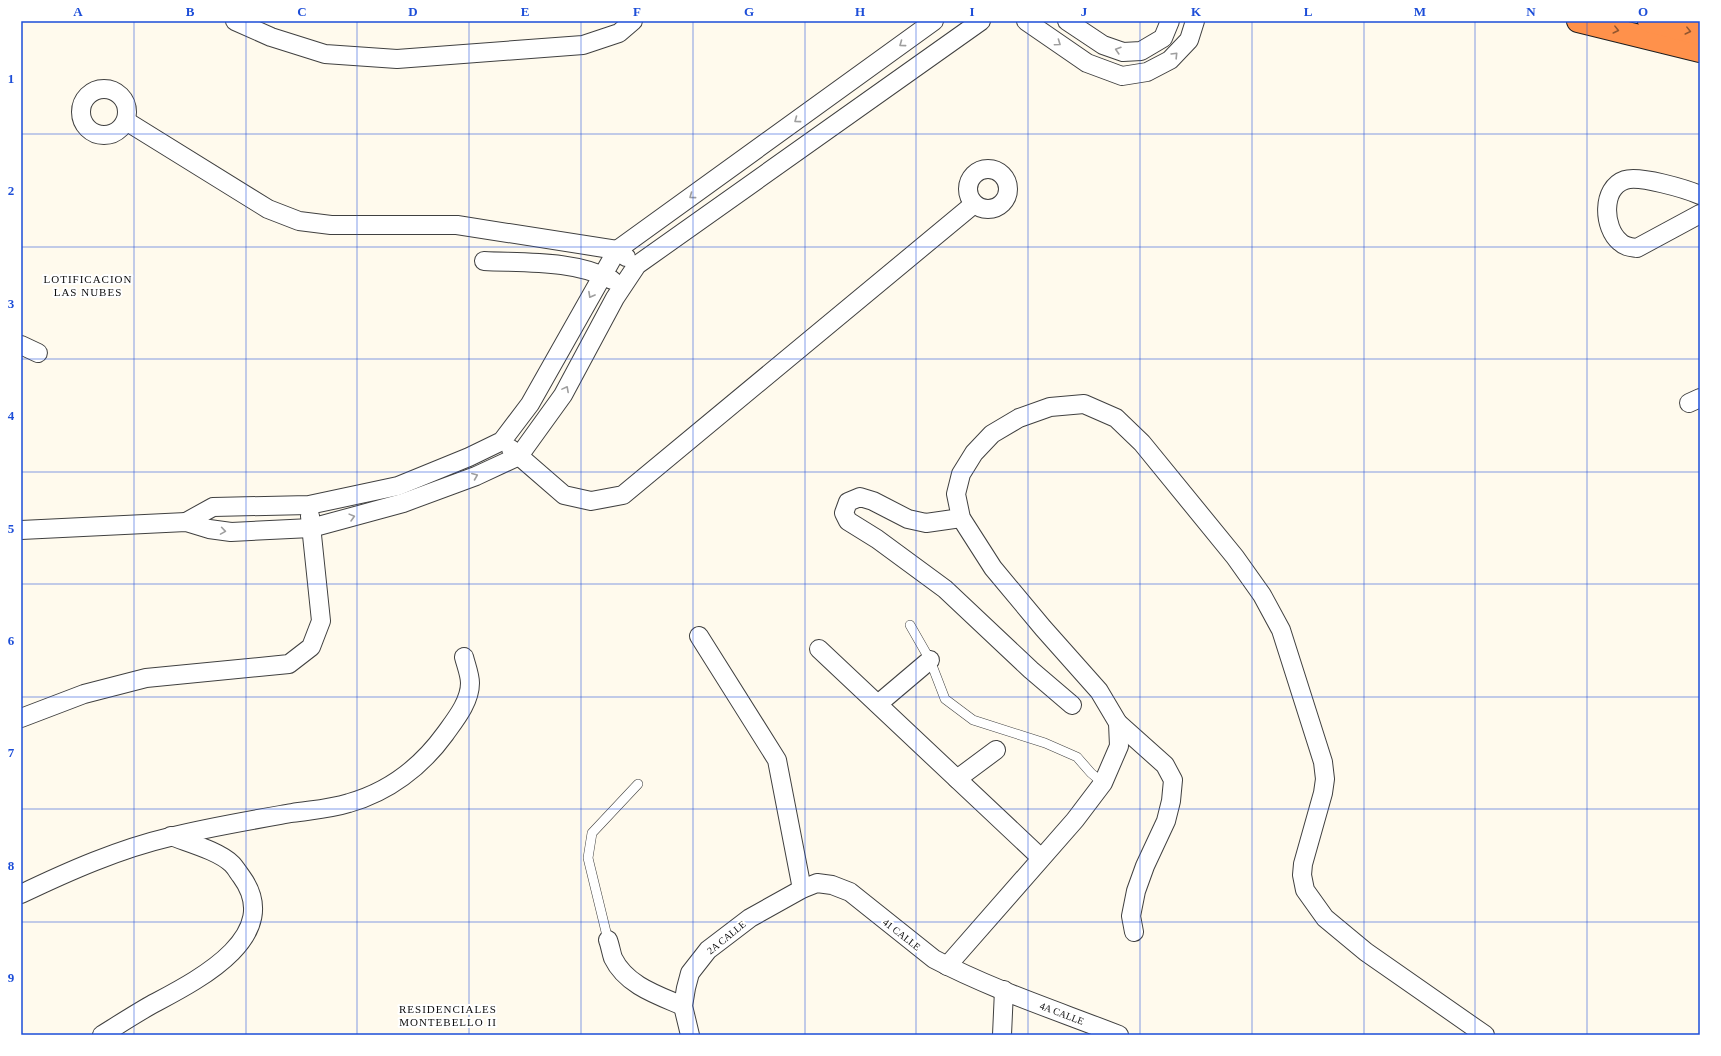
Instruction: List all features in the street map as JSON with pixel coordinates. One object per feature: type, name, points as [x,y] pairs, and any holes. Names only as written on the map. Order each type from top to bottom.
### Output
[{"type":"highway","points":[[1578,21],[1700,51]]},
{"type":"highway","points":[[1648,21],[1700,34]]},
{"type":"street","points":[[235,21],[271,37],[325,54],[398,59],[583,45],[619,33],[633,21]]},
{"type":"street","points":[[186,522],[213,507],[309,505],[398,486],[469,457],[502,441],[530,404],[617,250],[934,21]]},
{"type":"street","points":[[21,530],[186,522],[209,529],[231,532],[311,528],[403,503],[476,476],[519,456],[563,395],[591,340],[637,265],[981,21]]},
{"type":"street","points":[[1026,21],[1087,63],[1122,76],[1147,72],[1170,60],[1189,40],[1195,21]]},
{"type":"street","points":[[1067,21],[1103,44],[1124,52],[1141,51],[1163,38],[1170,21]]},
{"type":"street","points":[[126,121],[268,209],[299,221],[331,225],[457,225],[617,250],[637,265]]},
{"type":"street","points":[[1700,195],[1688,190],[1633,178],[1617,183],[1608,196],[1607,207],[1613,233],[1619,242],[1628,247],[1637,248],[1700,214]]},
{"type":"street","points":[[502,441],[564,494],[591,501],[623,495],[974,204]]},
{"type":"street","points":[[484,261],[567,266],[602,275],[623,286]]},
{"type":"street","points":[[21,345],[38,353]]},
{"type":"street","points":[[1134,932],[1130,916],[1136,890],[1145,866],[1166,821],[1171,801],[1173,780],[1165,765],[1118,724],[1099,691],[1043,628],[993,568],[961,518],[956,494],[961,474],[974,453],[992,434],[1019,418],[1050,407],[1084,404],[1116,418],[1142,442],[1235,557],[1262,595],[1281,630],[1323,762],[1323,793],[1303,864],[1302,875],[1305,890],[1325,918],[1366,952],[1485,1035]]},
{"type":"street","points":[[961,518],[926,523],[908,518],[873,501],[860,497],[848,502],[844,513],[848,521],[877,539],[945,589],[1031,670],[1072,705]]},
{"type":"street","points":[[21,718],[84,694],[146,678],[289,664],[311,647],[321,620],[309,505]]},
{"type":"street","points":[[699,636],[777,760],[802,889]]},
{"type":"street","points":[[819,649],[1041,858]]},
{"type":"street","points":[[21,894],[130,847],[172,836],[349,803],[376,793],[397,781],[417,765],[437,744],[454,722],[466,701],[470,682],[464,657]]},
{"type":"street","points":[[878,704],[930,660]]},
{"type":"street","points":[[947,966],[1074,820],[1103,783],[1119,746],[1118,724]]},
{"type":"street","points":[[957,779],[996,750]]},
{"type":"street","points":[[102,1035],[187,986],[231,954],[245,936],[253,916],[252,896],[232,864],[220,856],[172,836]]},
{"type":"street","name":"41 CALLE","points":[[802,889],[817,883],[832,885],[850,892],[934,959],[1004,990]]},
{"type":"street","name":"2A CALLE","points":[[690,1035],[683,1006],[690,973],[708,950],[750,918],[802,889]]},
{"type":"street","points":[[608,940],[614,958],[626,977],[645,989],[683,1006]]},
{"type":"street","points":[[1002,1035],[1004,990]]},
{"type":"street","name":"4A CALLE","points":[[1004,990],[1119,1035]]},
{"type":"lane","points":[[910,625],[930,660],[945,699],[973,720],[1045,743],[1077,757],[1091,773],[1103,783]]},
{"type":"lane","points":[[608,940],[588,858],[592,833],[638,784]]},
{"type":"district","name":"LOTIFICACION LAS NUBES","points":[[88,285]]},
{"type":"district","name":"RESIDENCIALES MONTEBELLO II","points":[[448,1015]]}]
